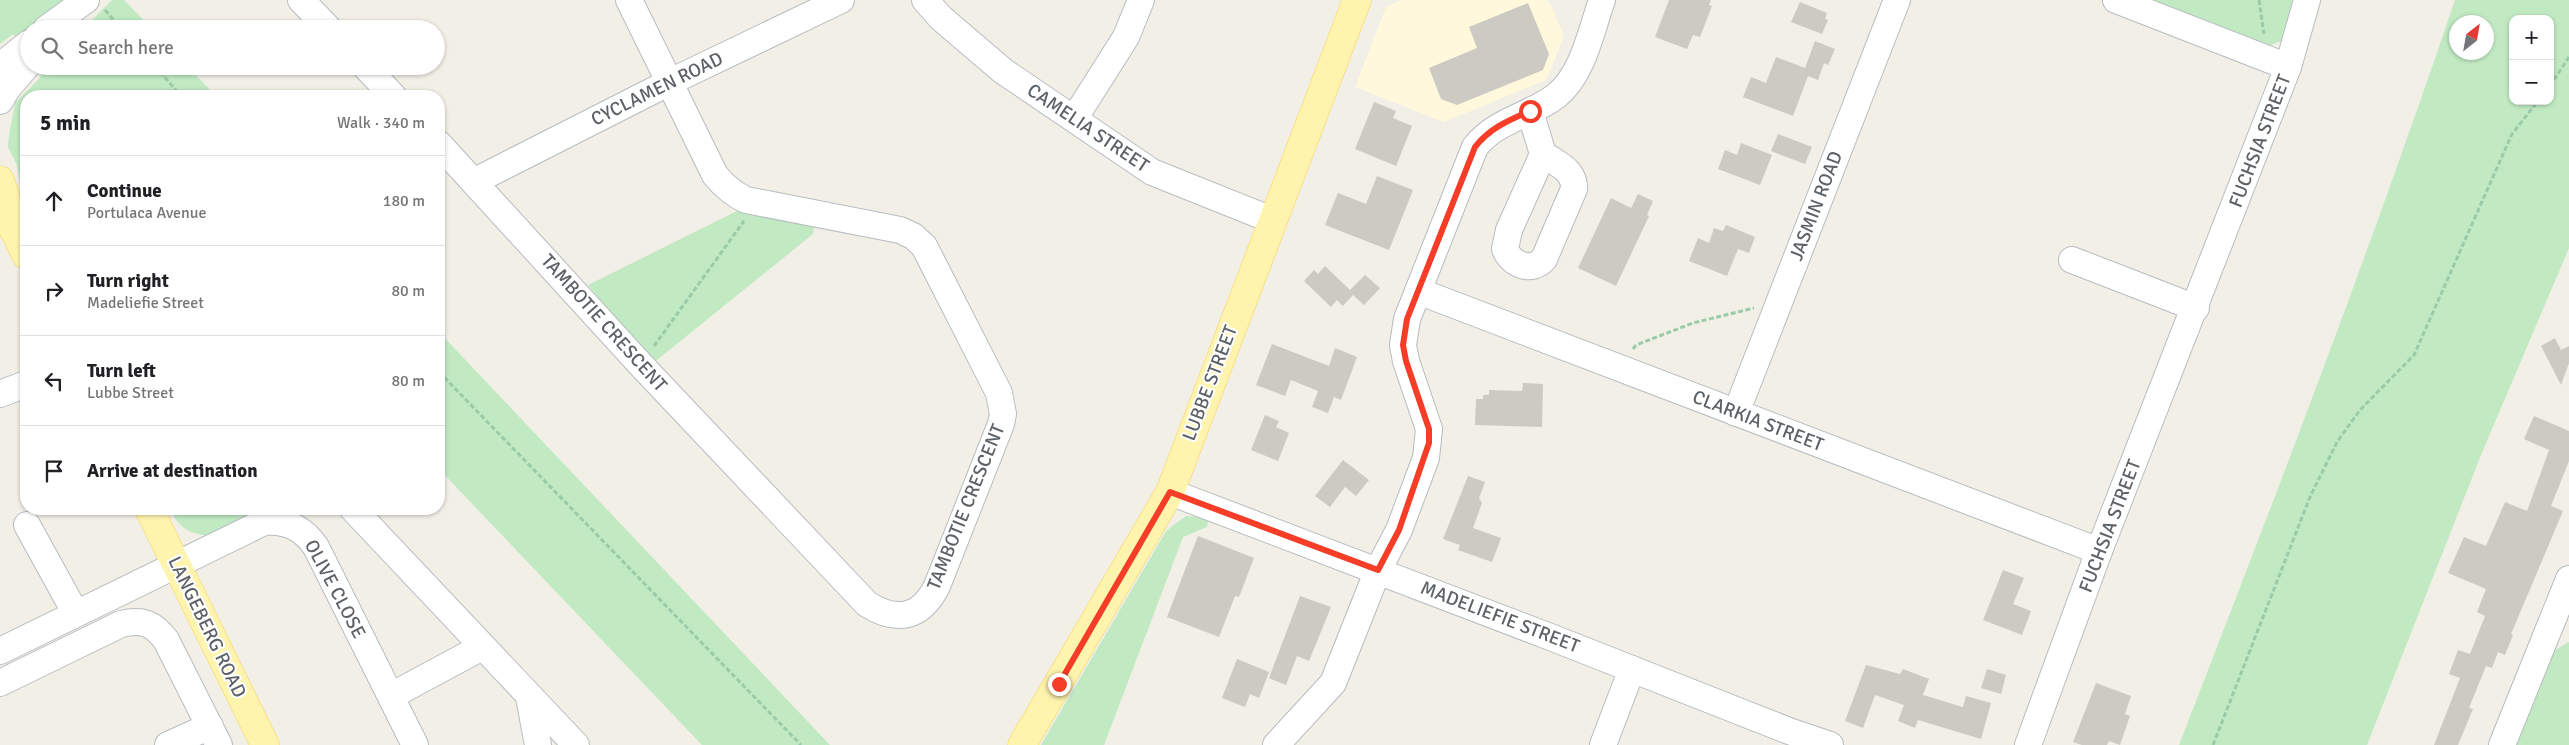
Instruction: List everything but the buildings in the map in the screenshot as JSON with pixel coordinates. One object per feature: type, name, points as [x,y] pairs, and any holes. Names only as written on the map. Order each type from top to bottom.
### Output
[{"type":"main road","name":"LUBBE STREET","points":[[1022,745],[1170,492],[1357,0]]},
{"type":"main road","points":[[0,180],[11,212],[7,221],[20,244]]},
{"type":"main road","name":"LANGEBERG ROAD","points":[[152,515],[266,745]]},
{"type":"street","points":[[301,0],[320,20]]},
{"type":"street","name":"TAMBOTIE CRESCENT","points":[[445,150],[641,365],[868,604],[880,612],[895,615],[908,615],[917,611],[932,597],[1001,424],[1003,414],[999,393],[924,246],[913,236],[900,230],[757,202],[736,195],[715,175],[629,0]]},
{"type":"street","name":"CYCLAMEN ROAD","points":[[475,181],[670,82],[841,0]]},
{"type":"street","name":"CAMELIA STREET","points":[[926,0],[941,18],[1003,71],[1152,172],[1272,220]]},
{"type":"street","points":[[1074,119],[1122,44],[1141,0]]},
{"type":"street","points":[[1276,745],[1333,683],[1378,570],[1399,530],[1429,443],[1429,429],[1403,345],[1407,319],[1475,147],[1496,126],[1530,111],[1556,96],[1572,78],[1602,0]]},
{"type":"street","name":"JASMIN ROAD","points":[[1736,413],[1897,0]]},
{"type":"street","points":[[2116,0],[2279,63]]},
{"type":"street","name":"FUCHSIA STREET","points":[[2028,745],[2099,551],[2196,308],[2279,63],[2307,0]]},
{"type":"street","points":[[61,20],[89,4]]},
{"type":"street","points":[[71,20],[89,4]]},
{"type":"street","points":[[0,66],[20,50]]},
{"type":"street","points":[[0,101],[20,74]]},
{"type":"street","points":[[374,75],[388,90]]},
{"type":"street","points":[[1530,111],[1543,154]]},
{"type":"street","points":[[2072,260],[2196,308]]},
{"type":"street","name":"CLARKIA STREET","points":[[1418,291],[2099,551]]},
{"type":"street","points":[[0,394],[20,386]]},
{"type":"street","name":"MADELIEFIE STREET","points":[[1170,492],[1378,570],[1789,731],[1830,745]]},
{"type":"street","points":[[359,515],[576,745]]},
{"type":"street","name":"OLIVE CLOSE","points":[[0,651],[264,522],[285,522],[297,527],[308,535],[316,547],[415,745]]},
{"type":"street","points":[[26,525],[76,614]]},
{"type":"street","points":[[2502,745],[2569,579]]},
{"type":"street","points":[[0,683],[121,624],[134,621],[146,622],[160,631],[166,640],[214,736],[168,745]]},
{"type":"street","points":[[2542,645],[2569,635]]},
{"type":"street","points":[[391,696],[482,647]]},
{"type":"street","points":[[1603,745],[1632,669]]},
{"type":"street","points":[[529,697],[538,745]]},
{"type":"path","points":[[2259,0],[2279,63]]},
{"type":"path","points":[[89,4],[109,20]]},
{"type":"path","points":[[2554,80],[2569,57]]},
{"type":"path","points":[[162,75],[176,90]]},
{"type":"path","points":[[2213,745],[2310,497],[2337,442],[2360,410],[2414,355],[2512,134],[2535,105]]},
{"type":"path","points":[[641,365],[757,202]]},
{"type":"path","points":[[1623,369],[1636,345],[1693,324],[1780,301]]},
{"type":"path","points":[[445,378],[801,745]]},
{"type":"shaded area","points":[[1402,0],[1545,0],[1550,3],[1564,37],[1546,80],[1444,122],[1355,87],[1386,7]]},
{"type":"green space","points":[[0,0],[66,0],[40,20],[20,20],[20,36],[17,38],[13,34],[0,44]]},
{"type":"green space","points":[[112,0],[124,0],[143,20],[92,20]]},
{"type":"green space","points":[[2144,0],[2298,0],[2282,41],[2271,45],[2260,45]]},
{"type":"green space","points":[[2455,0],[2569,0],[2569,248],[2481,455],[2367,745],[2179,745],[2251,560],[2390,188],[2449,18],[2449,60],[2494,60],[2494,15],[2450,15]]},
{"type":"green space","points":[[41,75],[196,75],[210,90],[28,90]]},
{"type":"green space","points":[[20,98],[20,184],[17,165],[8,147],[15,103]]},
{"type":"green space","points":[[739,210],[814,224],[813,234],[652,364],[588,285]]},
{"type":"green space","points":[[445,338],[830,745],[702,745],[445,475]]},
{"type":"green space","points":[[302,515],[302,517],[215,536],[193,533],[182,527],[174,516]]},
{"type":"green space","points":[[1186,516],[1209,518],[1207,527],[1183,537],[1104,745],[1041,745],[1166,531]]},
{"type":"green space","points":[[2569,642],[2569,745],[2514,745],[2550,656],[2555,650]]},
{"type":"route","points":[[1059,684],[1170,492],[1378,570],[1399,530],[1426,458],[1429,443],[1429,429],[1425,413],[1406,361],[1403,345],[1407,319],[1475,147],[1496,126],[1530,111]]}]
